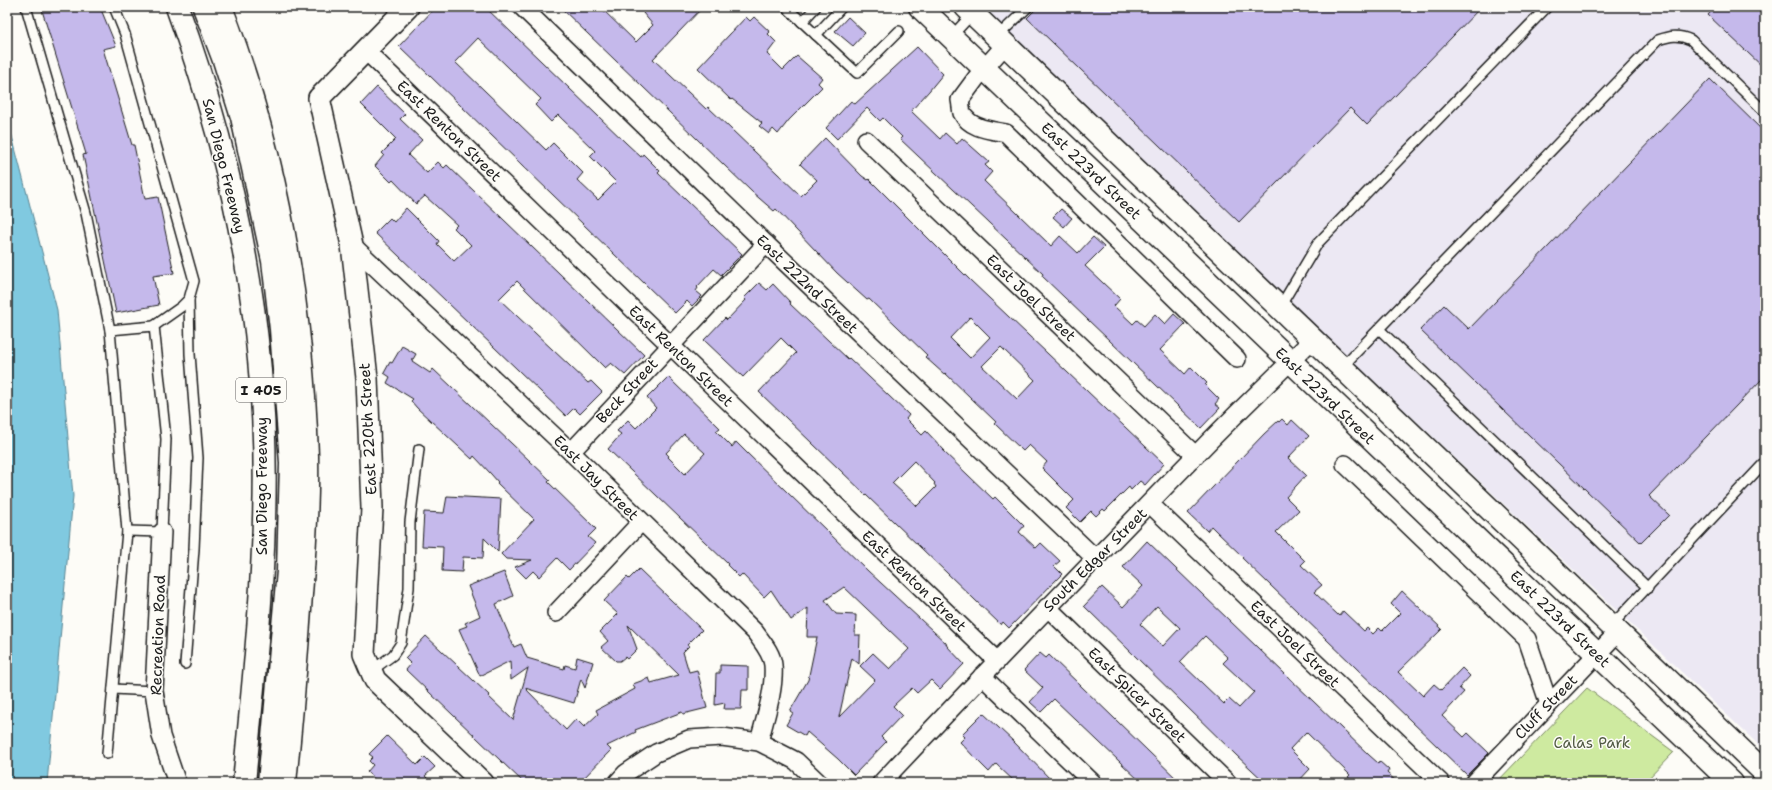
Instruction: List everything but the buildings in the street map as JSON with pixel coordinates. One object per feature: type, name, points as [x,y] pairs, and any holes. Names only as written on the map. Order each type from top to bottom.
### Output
[{"type":"main road","name":"San Diego Freeway","points":[[177,7],[210,106],[228,172],[242,232],[252,298],[259,366],[263,428],[264,518],[244,783]]},
{"type":"main road","points":[[194,7],[229,113],[243,172],[263,260],[275,354],[279,429],[280,510],[260,783]]},
{"type":"main road","points":[[204,7],[224,60],[242,118],[272,261],[281,328],[291,463],[288,571],[269,783]]},
{"type":"main road","name":"I 405","points":[[221,7],[250,90],[282,219],[293,281],[300,353],[307,457],[305,535],[286,783]]},
{"type":"main road","name":"East 223rd Street","points":[[920,7],[1732,783]]},
{"type":"main road","name":"East 223rd Street","points":[[972,9],[1001,41],[1341,368],[1765,772]]},
{"type":"street","points":[[366,51],[408,7]]},
{"type":"street","name":"East 222nd Street","points":[[522,7],[766,244],[1095,558]]},
{"type":"street","points":[[1001,41],[984,69],[960,100],[962,113],[971,123],[983,129],[1006,132],[1237,359]]},
{"type":"street","name":"East 220th Street","points":[[366,51],[319,98],[352,245],[367,378],[372,508],[364,654],[375,680],[483,783]]},
{"type":"street","name":"East Renton Street","points":[[366,51],[997,661]]},
{"type":"street","name":"East Joel Street","points":[[866,140],[1195,455]]},
{"type":"street","name":"Beck Street","points":[[571,452],[766,244]]},
{"type":"street","name":"East Jay Street","points":[[352,245],[571,452],[755,632],[767,648],[773,664],[770,697],[759,742]]},
{"type":"street","name":"South Edgar Street","points":[[881,783],[1047,607],[1150,504],[1195,455],[1312,340]]},
{"type":"street","points":[[1345,464],[1527,639],[1549,704]]},
{"type":"street","name":"East Joel Street","points":[[1150,504],[1441,783]]},
{"type":"street","points":[[556,613],[641,522]]},
{"type":"street","name":"Recreation Road","points":[[162,532],[154,691],[161,736],[177,783]]},
{"type":"street","name":"East Spicer Street","points":[[1047,607],[1228,783]]},
{"type":"street","name":"Cluff Street","points":[[1474,783],[1597,654],[1615,628]]},
{"type":"street","points":[[982,676],[1093,783]]},
{"type":"street","points":[[617,783],[626,773],[656,753],[689,739],[722,737],[759,742],[796,761],[819,783]]},
{"type":"lane","points":[[26,7],[86,213],[110,330],[127,530],[107,754]]},
{"type":"lane","points":[[114,7],[125,34],[194,281],[189,299],[190,354],[198,458],[194,549],[186,664]]},
{"type":"lane","points":[[786,7],[857,74],[899,32]]},
{"type":"lane","points":[[802,22],[816,7]]},
{"type":"lane","points":[[816,35],[842,7]]},
{"type":"lane","points":[[1001,41],[1028,7]]},
{"type":"lane","points":[[1279,308],[1318,242],[1547,7]]},
{"type":"lane","points":[[952,37],[972,9]]},
{"type":"lane","points":[[1341,368],[1658,40],[1673,35],[1683,36],[1691,40],[1765,112]]},
{"type":"lane","points":[[110,330],[154,326],[181,307],[189,299]]},
{"type":"lane","points":[[127,530],[162,532],[166,439],[154,326]]},
{"type":"lane","points":[[1379,329],[1648,588]]},
{"type":"lane","points":[[371,671],[393,655],[401,643],[409,588],[410,522],[419,449]]},
{"type":"lane","points":[[1615,628],[1648,588],[1765,462]]},
{"type":"lane","points":[[113,689],[154,691]]},
{"type":"shaded area","points":[[984,7],[1765,7],[1765,751],[1304,315]]},
{"type":"green space","name":"Calas Park","points":[[1587,688],[1674,752],[1644,783],[1496,783]]},
{"type":"water","points":[[7,117],[57,310],[73,496],[47,783],[7,783]]}]
